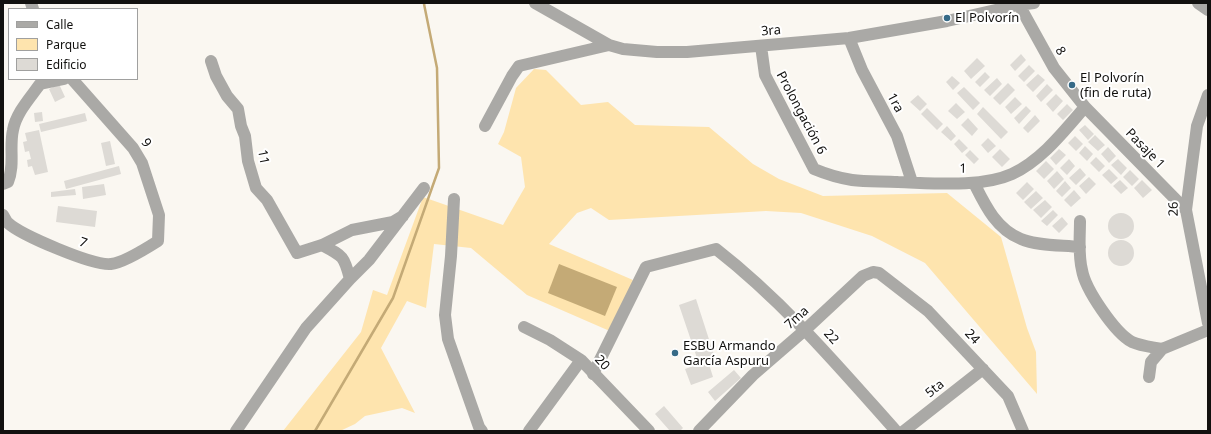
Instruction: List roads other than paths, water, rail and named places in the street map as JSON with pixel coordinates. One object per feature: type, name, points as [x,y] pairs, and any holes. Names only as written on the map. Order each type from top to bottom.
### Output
[{"type":"street","name":"3ra","points":[[535,3],[609,45],[622,49],[657,52],[687,52],[849,38],[947,21],[1018,4]]},
{"type":"street","points":[[1018,4],[1034,3]]},
{"type":"street","points":[[1198,3],[1208,10]]},
{"type":"street","name":"8","points":[[1018,4],[1054,68],[1085,107]]},
{"type":"street","name":"1ra","points":[[849,38],[862,70],[896,136],[912,182]]},
{"type":"street","points":[[485,126],[519,66],[609,45]]},
{"type":"street","name":"Prolongación 6","points":[[761,46],[765,75],[814,169]]},
{"type":"street","name":"11","points":[[211,62],[216,76],[227,96],[238,109],[241,126],[246,136],[248,161],[256,188],[267,200],[297,254],[322,245]]},
{"type":"street","points":[[3,184],[8,182],[12,173],[11,144],[17,116],[40,84],[59,80]]},
{"type":"street","name":"9","points":[[73,80],[133,148],[142,163],[159,215],[158,241]]},
{"type":"street","name":"26","points":[[1208,95],[1197,126],[1186,210],[1208,323]]},
{"type":"street","name":"1","points":[[814,169],[852,180],[974,183],[999,179],[1012,174],[1037,157],[1058,139],[1085,107]]},
{"type":"street","name":"Pasaje 1","points":[[1085,107],[1186,210]]},
{"type":"street","points":[[974,183],[984,204],[1000,225],[1022,240],[1080,247]]},
{"type":"street","points":[[236,431],[306,328],[369,260],[424,188]]},
{"type":"street","points":[[454,199],[445,315],[448,339],[478,430]]},
{"type":"street","name":"7","points":[[3,215],[8,223],[29,235],[82,257],[111,264],[130,257],[158,241]]},
{"type":"street","points":[[322,245],[352,230],[393,222],[403,216]]},
{"type":"street","points":[[1080,221],[1082,272],[1089,288],[1112,325],[1123,336],[1133,342],[1162,349]]},
{"type":"street","points":[[322,245],[338,253],[346,261],[350,279]]},
{"type":"street","name":"22","points":[[593,374],[646,267],[716,249],[739,267],[806,330],[896,431]]},
{"type":"street","name":"7ma","points":[[699,431],[753,375],[806,330],[863,276],[873,272],[884,276]]},
{"type":"street","name":"24","points":[[884,276],[928,311],[1008,396],[1023,431]]},
{"type":"street","name":"20","points":[[524,327],[550,340],[581,360],[649,431]]},
{"type":"street","points":[[1149,377],[1151,362],[1162,349],[1208,330]]},
{"type":"street","points":[[529,431],[581,360]]},
{"type":"street","name":"5ta","points":[[904,431],[983,369]]},
{"type":"waterway","points":[[315,431],[393,298],[439,168],[437,68],[425,3]]},
{"type":"place","name":"El Polvorín","points":[[947,18]]},
{"type":"place","name":"El Polvorín (fin de ruta)","points":[[1072,85]]},
{"type":"place","name":"ESBU Armando García Aspuru","points":[[675,353]]}]
